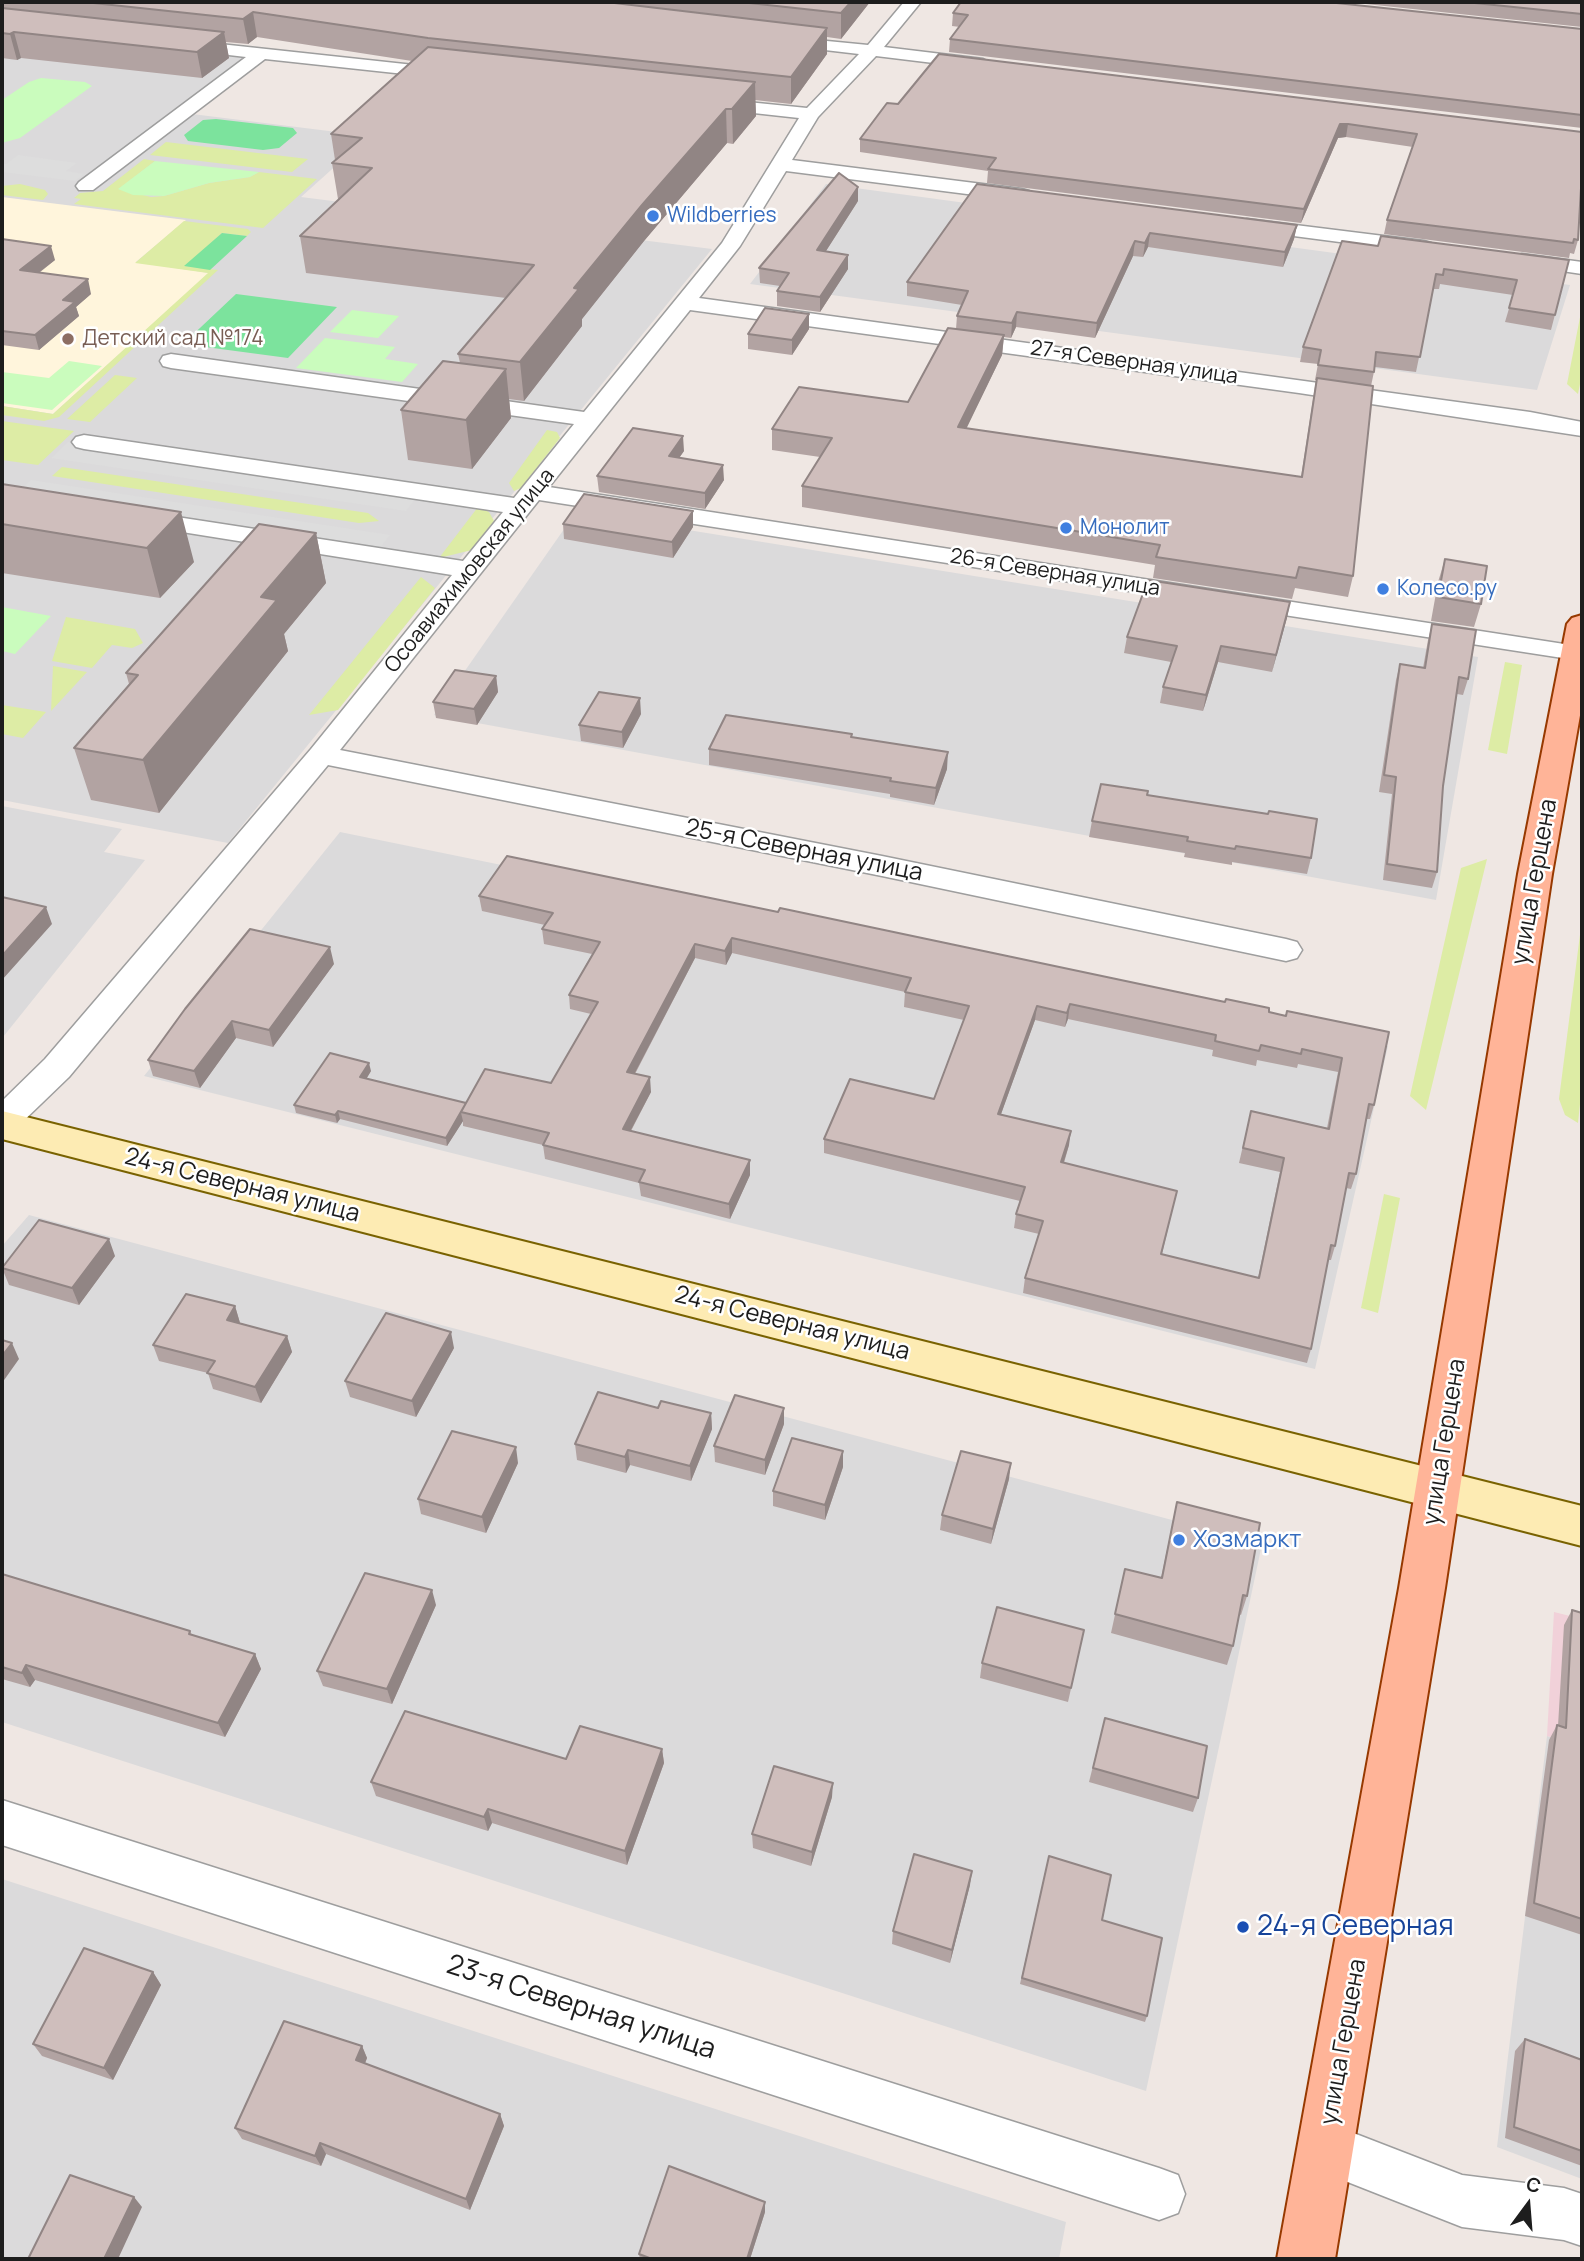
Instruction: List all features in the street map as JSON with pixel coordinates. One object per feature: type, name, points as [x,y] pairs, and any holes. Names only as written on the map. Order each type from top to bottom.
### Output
[{"type":"main road","name":"улица Герцена","points":[[1306,2259],[1438,1489],[1535,874],[1582,624]]},
{"type":"main road","name":"24-я Северная улица","points":[[2,1123],[1582,1526]]},
{"type":"street","name":"Осоавиахимовская улица","points":[[2,1123],[57,1068],[321,755],[730,246],[811,114],[872,51],[913,2]]},
{"type":"street","points":[[763,38],[995,66]]},
{"type":"street","points":[[166,43],[468,76]]},
{"type":"street","points":[[86,186],[261,54]]},
{"type":"street","points":[[688,101],[811,114]]},
{"type":"street","points":[[779,164],[1042,198]]},
{"type":"street","points":[[1222,221],[1444,250]]},
{"type":"street","points":[[1499,257],[1582,268]]},
{"type":"street","name":"27-я Северная улица","points":[[684,303],[1326,390],[1582,429]]},
{"type":"street","points":[[171,361],[592,419]]},
{"type":"street","name":"26-я Северная улица","points":[[85,442],[527,500],[1577,654]]},
{"type":"street","points":[[120,515],[470,570]]},
{"type":"street","name":"25-я Северная улица","points":[[321,755],[896,869],[1286,950]]},
{"type":"street","name":"23-я Северная улица","points":[[2,1822],[1159,2194]]},
{"type":"street","points":[[1325,2148],[1462,2201],[1564,2214],[1582,2220]]},
{"type":"shaded area","points":[[2,24],[271,54],[192,114],[369,136],[301,197],[712,249],[228,843],[2,800]]},
{"type":"shaded area","points":[[18,155],[77,163],[66,171],[84,174],[75,181],[2,172],[2,164]]},
{"type":"shaded area","points":[[826,184],[1570,285],[1537,390],[750,284]]},
{"type":"shaded area","name":"Детский сад №174","points":[[2,197],[186,220],[136,262],[209,273],[53,414],[2,406]]},
{"type":"shaded area","points":[[68,442],[419,494],[406,511],[51,458]]},
{"type":"shaded area","points":[[31,480],[390,535],[379,549],[17,493]]},
{"type":"shaded area","points":[[576,512],[1478,657],[1436,900],[434,715]]},
{"type":"shaded area","points":[[2,806],[122,829],[104,852],[145,860],[3,1037]]},
{"type":"shaded area","points":[[340,832],[1388,1046],[1315,1369],[144,1076]]},
{"type":"shaded area","points":[[29,1215],[1262,1544],[1146,2091],[2,1722],[2,1246]]},
{"type":"shaded area","points":[[1554,1612],[1582,1619],[1582,1746],[1547,1736]]},
{"type":"shaded area","points":[[1547,1736],[1582,1746],[1582,2179],[1497,2147]]},
{"type":"shaded area","points":[[2,1879],[1066,2222],[1059,2259],[2,2259]]},
{"type":"green space","points":[[41,78],[85,82],[92,86],[20,138],[2,143],[2,100],[29,82]]},
{"type":"green space","points":[[216,119],[293,128],[297,133],[279,148],[263,150],[188,141],[184,135],[203,120]]},
{"type":"green space","points":[[166,142],[308,159],[292,172],[150,155]]},
{"type":"green space","points":[[144,159],[155,161],[119,189],[151,197],[164,196],[209,183],[250,177],[259,172],[317,179],[263,228],[74,204],[81,199],[74,198],[80,193],[103,191]]},
{"type":"green space","points":[[155,161],[259,172],[250,177],[209,183],[164,196],[133,195],[118,189]]},
{"type":"green space","points":[[20,184],[45,190],[48,194],[43,200],[2,195],[2,186]]},
{"type":"green space","points":[[184,221],[248,229],[251,232],[247,236],[222,233],[186,266],[218,270],[59,417],[44,421],[2,415],[2,406],[53,414],[208,273],[135,263]]},
{"type":"green space","points":[[222,233],[247,236],[210,270],[184,266]]},
{"type":"green space","points":[[236,294],[337,307],[288,358],[183,344]]},
{"type":"green space","points":[[1582,307],[1582,374],[1578,394],[1567,384]]},
{"type":"green space","points":[[352,310],[399,316],[378,338],[330,332]]},
{"type":"green space","points":[[325,338],[395,347],[385,359],[418,364],[402,382],[296,368]]},
{"type":"green space","points":[[69,361],[102,366],[52,410],[2,403],[2,372],[49,378]]},
{"type":"green space","points":[[115,375],[137,378],[90,422],[67,419]]},
{"type":"green space","points":[[2,421],[74,431],[38,465],[2,460]]},
{"type":"green space","points":[[547,430],[557,432],[560,438],[521,488],[514,491],[509,483]]},
{"type":"green space","points":[[62,467],[368,513],[379,521],[359,523],[52,476]]},
{"type":"green space","points":[[478,507],[489,512],[494,521],[472,550],[439,558]]},
{"type":"green space","points":[[421,577],[435,588],[338,710],[309,715]]},
{"type":"green space","points":[[2,607],[51,616],[15,654],[2,651]]},
{"type":"green space","points":[[66,617],[135,629],[143,643],[132,648],[112,645],[92,668],[52,661]]},
{"type":"green space","points":[[1505,662],[1522,665],[1507,754],[1488,750]]},
{"type":"green space","points":[[53,666],[87,672],[51,711]]},
{"type":"green space","points":[[2,705],[46,712],[23,738],[2,734]]},
{"type":"green space","points":[[1487,859],[1426,1110],[1410,1096],[1461,868]]},
{"type":"green space","points":[[1582,919],[1582,1085],[1578,1123],[1565,1115],[1559,1099]]},
{"type":"green space","points":[[1384,1194],[1400,1198],[1378,1313],[1361,1308]]},
{"type":"building","points":[[84,2],[606,2],[827,28],[791,77],[428,38],[253,12],[243,19]]},
{"type":"building","points":[[740,2],[851,2],[841,13]]},
{"type":"building","points":[[961,2],[1327,2],[1582,29],[1582,115],[950,39],[968,15],[953,13]]},
{"type":"building","points":[[1465,2],[1582,2],[1582,14]]},
{"type":"building","points":[[2,8],[224,32],[197,52],[14,32],[10,34],[2,33]]},
{"type":"building","points":[[428,47],[755,82],[732,109],[726,109],[642,205],[574,288],[579,289],[520,362],[458,354],[534,265],[300,236],[372,168],[332,163],[362,138],[331,134]]},
{"type":"building","points":[[939,54],[1582,132],[1582,189],[1578,240],[1574,239],[1573,243],[1387,220],[1417,134],[1348,124],[1340,124],[1304,209],[988,169],[996,158],[860,139],[887,103],[898,104]]},
{"type":"building","points":[[839,173],[858,187],[817,250],[848,255],[820,297],[777,291],[789,273],[759,268]]},
{"type":"building","points":[[977,184],[1297,225],[1285,252],[1150,233],[1145,243],[1135,241],[1097,323],[1017,312],[1012,323],[957,316],[968,291],[907,282]]},
{"type":"building","points":[[1381,236],[1569,260],[1555,315],[1509,308],[1517,280],[1444,269],[1443,275],[1436,274],[1420,357],[1376,352],[1374,372],[1318,365],[1321,350],[1303,347],[1342,241],[1378,246]]},
{"type":"building","name":"Детский сад №174","points":[[2,239],[51,246],[20,270],[88,279],[63,300],[75,302],[35,335],[2,331]]},
{"type":"building","points":[[765,308],[809,314],[792,340],[748,334]]},
{"type":"building","points":[[948,328],[1004,335],[958,427],[1302,477],[1317,378],[1373,386],[1353,576],[1299,567],[1296,578],[1156,557],[1160,545],[802,486],[832,438],[772,429],[799,387],[908,402]]},
{"type":"building","points":[[443,361],[506,369],[466,420],[401,410]]},
{"type":"building","points":[[633,428],[683,436],[669,456],[723,465],[705,493],[597,476]]},
{"type":"building","points":[[2,484],[181,512],[147,548],[2,524]]},
{"type":"building","points":[[584,494],[693,511],[672,542],[563,524]]},
{"type":"building","points":[[259,524],[316,533],[261,597],[277,600],[143,760],[74,748],[138,675],[126,673]]},
{"type":"building","points":[[1445,559],[1487,566],[1481,604],[1438,597]]},
{"type":"building","points":[[1148,580],[1290,602],[1276,655],[1221,646],[1206,695],[1163,687],[1177,646],[1127,637]]},
{"type":"building","points":[[1432,624],[1476,630],[1468,679],[1459,677],[1443,786],[1437,872],[1387,864],[1396,777],[1384,775],[1400,664],[1425,668]]},
{"type":"building","points":[[455,670],[496,676],[474,709],[433,702]]},
{"type":"building","points":[[599,692],[640,698],[622,732],[579,725]]},
{"type":"building","points":[[726,715],[948,752],[936,788],[890,781],[891,778],[709,749]]},
{"type":"building","points":[[1101,784],[1148,791],[1147,795],[1317,819],[1311,858],[1187,841],[1188,837],[1092,821]]},
{"type":"building","points":[[507,856],[778,912],[780,908],[1225,1002],[1226,999],[1269,1008],[1269,1012],[1286,1016],[1287,1011],[1389,1032],[1374,1105],[1369,1104],[1356,1174],[1349,1173],[1335,1246],[1331,1245],[1311,1349],[1025,1278],[1043,1221],[1016,1214],[1025,1187],[824,1139],[850,1079],[934,1099],[969,1006],[905,992],[911,978],[732,938],[725,951],[695,944],[627,1072],[650,1077],[623,1129],[750,1160],[729,1204],[639,1182],[645,1170],[543,1145],[549,1133],[461,1112],[485,1069],[551,1083],[598,1002],[569,995],[600,942],[542,929],[553,913],[479,896]],"holes":[[[1070,1004],[1216,1035],[1215,1041],[1259,1051],[1261,1045],[1301,1054],[1302,1049],[1342,1058],[1329,1129],[1251,1111],[1243,1148],[1284,1158],[1259,1278],[1161,1254],[1177,1191],[1061,1162],[1071,1131],[998,1114],[1037,1006],[1067,1013]]]},
{"type":"building","points":[[2,897],[46,907],[2,956]]},
{"type":"building","points":[[250,929],[330,947],[269,1030],[232,1021],[194,1071],[148,1060],[185,1009]]},
{"type":"building","points":[[330,1053],[369,1063],[360,1077],[466,1103],[446,1138],[338,1111],[335,1115],[294,1105]]},
{"type":"building","points":[[39,1220],[109,1239],[72,1288],[2,1268]]},
{"type":"building","points":[[186,1294],[235,1306],[227,1320],[287,1336],[255,1387],[207,1373],[215,1361],[153,1345]]},
{"type":"building","points":[[386,1313],[451,1332],[412,1401],[345,1381]]},
{"type":"building","points":[[2,1340],[12,1343],[2,1356]]},
{"type":"building","points":[[598,1392],[658,1408],[661,1401],[711,1413],[690,1466],[628,1450],[625,1457],[575,1444]]},
{"type":"building","points":[[735,1395],[784,1408],[765,1460],[714,1446]]},
{"type":"building","points":[[452,1431],[516,1447],[482,1517],[418,1499]]},
{"type":"building","points":[[792,1438],[843,1451],[825,1505],[773,1491]]},
{"type":"building","points":[[961,1451],[1011,1463],[993,1529],[942,1515]]},
{"type":"building","points":[[1177,1502],[1260,1523],[1247,1596],[1243,1595],[1233,1646],[1115,1614],[1125,1569],[1162,1578]]},
{"type":"building","points":[[365,1573],[432,1590],[387,1689],[317,1671]]},
{"type":"building","points":[[2,1574],[190,1631],[189,1634],[255,1654],[218,1723],[26,1665],[22,1673],[2,1667]]},
{"type":"building","points":[[997,1607],[1084,1630],[1071,1688],[982,1663]]},
{"type":"building","points":[[1572,1610],[1582,1613],[1582,1919],[1534,1903],[1557,1725],[1566,1728]]},
{"type":"building","points":[[405,1711],[566,1759],[580,1726],[662,1749],[625,1851],[488,1809],[484,1817],[371,1782]]},
{"type":"building","points":[[1105,1718],[1207,1746],[1198,1798],[1093,1768]]},
{"type":"building","points":[[774,1766],[833,1783],[812,1852],[752,1834]]},
{"type":"building","points":[[914,1854],[972,1871],[952,1950],[893,1931]]},
{"type":"building","points":[[1049,1856],[1111,1875],[1102,1920],[1162,1938],[1147,2016],[1022,1978]]},
{"type":"building","points":[[84,1948],[153,1972],[104,2068],[33,2044]]},
{"type":"building","points":[[284,2021],[362,2046],[356,2060],[500,2114],[466,2199],[320,2143],[315,2156],[235,2128]]},
{"type":"building","points":[[1525,2039],[1582,2060],[1582,2151],[1514,2127]]},
{"type":"building","points":[[669,2166],[765,2202],[747,2259],[652,2259],[639,2254]]},
{"type":"building","points":[[70,2175],[134,2197],[104,2259],[28,2259]]},
{"type":"place","name":"Wildberries","points":[[653,216]]},
{"type":"place","name":"Детский сад №174","points":[[68,339]]},
{"type":"place","name":"Монолит","points":[[1066,528]]},
{"type":"place","name":"Колесо.ру","points":[[1383,589]]},
{"type":"place","name":"Хозмаркт","points":[[1179,1540]]},
{"type":"place","name":"24-я Северная","points":[[1243,1927]]}]
